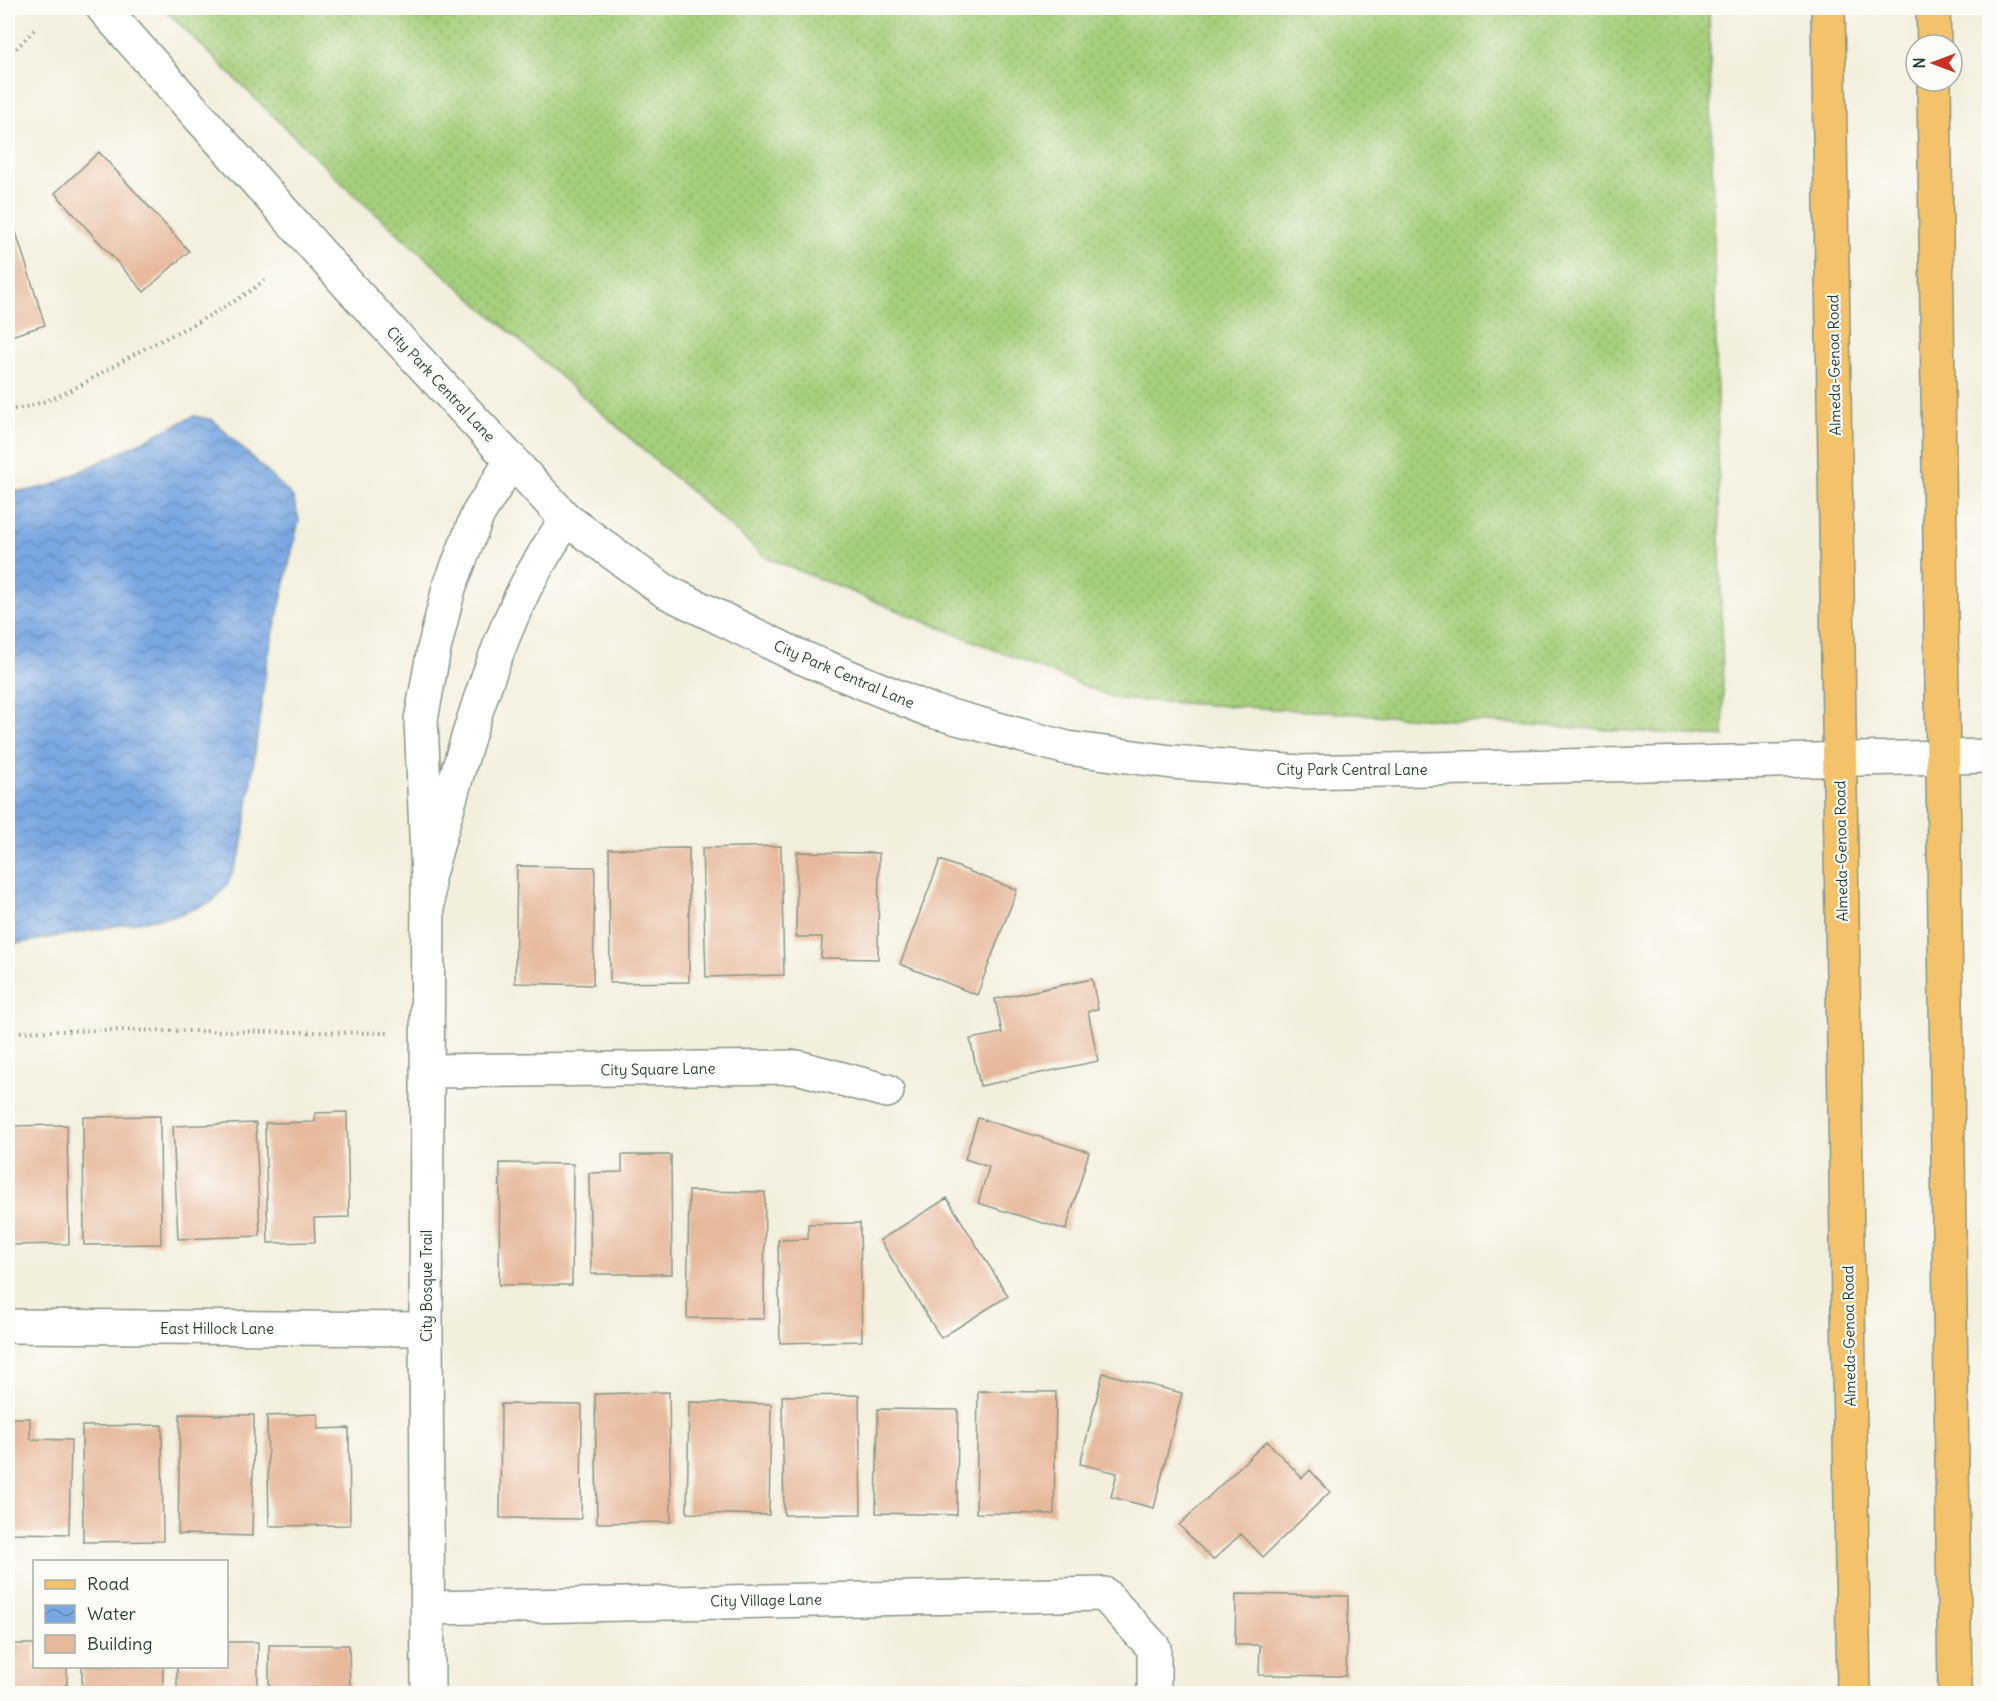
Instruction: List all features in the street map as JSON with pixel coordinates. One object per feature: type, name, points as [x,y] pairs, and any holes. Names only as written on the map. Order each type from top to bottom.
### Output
[{"type":"main road","name":"Almeda-Genoa Road","points":[[1828,8],[1854,1694]]},
{"type":"main road","points":[[1933,8],[1934,33]]},
{"type":"main road","points":[[1934,93],[1955,1694]]},
{"type":"street","name":"City Park Central Lane","points":[[103,8],[350,287],[566,519],[665,591],[796,655],[932,711],[1067,748],[1172,762],[1300,772],[1989,756]]},
{"type":"street","points":[[428,878],[421,720],[434,649],[450,588],[478,514],[512,460]]},
{"type":"street","points":[[428,878],[463,754],[501,646],[524,590],[566,519]]},
{"type":"street","name":"City Bosque Trail","points":[[428,878],[426,1329],[428,1694]]},
{"type":"street","name":"City Square Lane","points":[[427,1071],[797,1067],[886,1091]]},
{"type":"street","name":"East Hillock Lane","points":[[8,1326],[426,1329]]},
{"type":"street","name":"City Village Lane","points":[[428,1608],[1104,1594],[1154,1648],[1154,1694]]},
{"type":"path","points":[[8,57],[36,28]]},
{"type":"path","points":[[8,410],[44,403],[76,389],[140,351],[243,297],[266,279]]},
{"type":"path","points":[[8,1032],[115,1030],[428,1034]]},
{"type":"green space","points":[[163,8],[1709,8],[1724,737],[1117,699],[765,557],[351,192]]},
{"type":"water","points":[[194,416],[213,420],[293,497],[299,520],[267,662],[242,849],[228,883],[212,902],[177,915],[8,945],[8,491],[27,491],[53,485]]},
{"type":"building","points":[[99,152],[189,251],[144,292],[55,193]]},
{"type":"building","points":[[15,229],[45,325],[8,337],[8,232]]},
{"type":"building","points":[[781,846],[784,975],[706,977],[702,848]]},
{"type":"building","points":[[689,848],[689,982],[610,983],[609,849]]},
{"type":"building","points":[[797,852],[879,853],[878,959],[821,958],[822,937],[796,937]]},
{"type":"building","points":[[940,860],[1017,890],[977,995],[900,964]]},
{"type":"building","points":[[517,866],[595,867],[593,985],[515,983]]},
{"type":"building","points":[[1092,979],[1098,1009],[1088,1011],[1098,1061],[980,1086],[970,1039],[1002,1033],[995,999]]},
{"type":"building","points":[[347,1112],[349,1217],[314,1218],[315,1242],[268,1243],[265,1123],[315,1122],[315,1113]]},
{"type":"building","points":[[160,1116],[161,1244],[84,1245],[83,1117]]},
{"type":"building","points":[[978,1118],[1089,1152],[1066,1230],[978,1203],[989,1167],[965,1159]]},
{"type":"building","points":[[256,1123],[260,1236],[178,1239],[173,1126]]},
{"type":"building","points":[[67,1125],[69,1244],[8,1245],[8,1126]]},
{"type":"building","points":[[622,1155],[671,1155],[672,1274],[591,1274],[589,1173],[622,1172]]},
{"type":"building","points":[[500,1163],[573,1164],[572,1285],[499,1285]]},
{"type":"building","points":[[689,1191],[765,1192],[764,1319],[687,1318]]},
{"type":"building","points":[[947,1198],[1008,1296],[941,1338],[880,1240]]},
{"type":"building","points":[[860,1223],[862,1341],[780,1343],[778,1240],[808,1239],[808,1224]]},
{"type":"building","points":[[1103,1373],[1182,1393],[1154,1508],[1111,1497],[1117,1473],[1080,1464]]},
{"type":"building","points":[[978,1391],[1056,1392],[1054,1514],[976,1513]]},
{"type":"building","points":[[669,1392],[671,1522],[597,1523],[595,1394]]},
{"type":"building","points":[[859,1395],[861,1514],[784,1515],[782,1396]]},
{"type":"building","points":[[689,1402],[771,1404],[769,1515],[687,1513]]},
{"type":"building","points":[[501,1404],[582,1405],[581,1519],[500,1518]]},
{"type":"building","points":[[878,1409],[958,1410],[957,1515],[876,1513]]},
{"type":"building","points":[[180,1414],[254,1415],[252,1536],[178,1534]]},
{"type":"building","points":[[318,1414],[318,1429],[349,1428],[350,1525],[269,1526],[267,1416]]},
{"type":"building","points":[[8,1418],[30,1418],[30,1439],[71,1440],[69,1534],[8,1533]]},
{"type":"building","points":[[162,1425],[163,1541],[83,1542],[82,1426]]},
{"type":"building","points":[[1267,1441],[1302,1478],[1310,1470],[1330,1492],[1263,1557],[1241,1534],[1213,1560],[1179,1525]]},
{"type":"building","points":[[1236,1594],[1348,1596],[1346,1676],[1259,1675],[1260,1645],[1235,1645]]},
{"type":"building","points":[[228,1642],[258,1642],[258,1694],[177,1694],[177,1668],[228,1668]]},
{"type":"building","points":[[8,1644],[33,1644],[33,1668],[67,1668],[67,1694],[8,1694]]},
{"type":"building","points":[[269,1645],[349,1645],[350,1694],[269,1694]]},
{"type":"building","points":[[82,1668],[163,1668],[163,1694],[82,1694]]},
{"type":"building","points":[[1054,1689],[1054,1694],[974,1694],[974,1690]]}]
